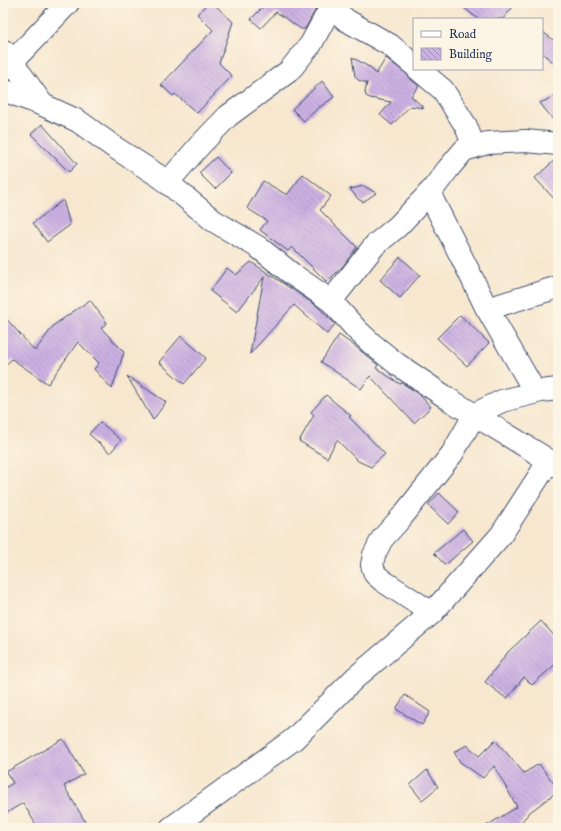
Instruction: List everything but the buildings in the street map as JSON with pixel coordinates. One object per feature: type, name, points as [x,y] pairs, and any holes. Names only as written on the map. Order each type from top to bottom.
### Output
[{"type":"street","points":[[43,105],[7,56],[68,3]]},
{"type":"street","points":[[167,183],[228,116],[289,71],[311,44],[332,4],[346,20],[390,45],[413,64]]},
{"type":"street","points":[[419,70],[443,90],[466,126],[474,147]]},
{"type":"street","points":[[3,90],[43,105],[78,122],[162,178],[214,221],[258,247],[292,274],[331,301],[357,330],[397,364],[432,388],[554,463],[501,535],[432,613],[355,678],[294,739],[171,828]]},
{"type":"street","points":[[331,301],[375,245],[398,226],[429,193],[464,150],[487,144],[526,141],[558,144]]},
{"type":"street","points":[[429,193],[487,309],[535,392]]},
{"type":"street","points":[[487,309],[558,287]]},
{"type":"street","points":[[432,613],[383,581],[375,574],[372,565],[374,555],[382,539],[401,518],[452,454],[475,414],[502,402],[541,390],[558,389]]}]
